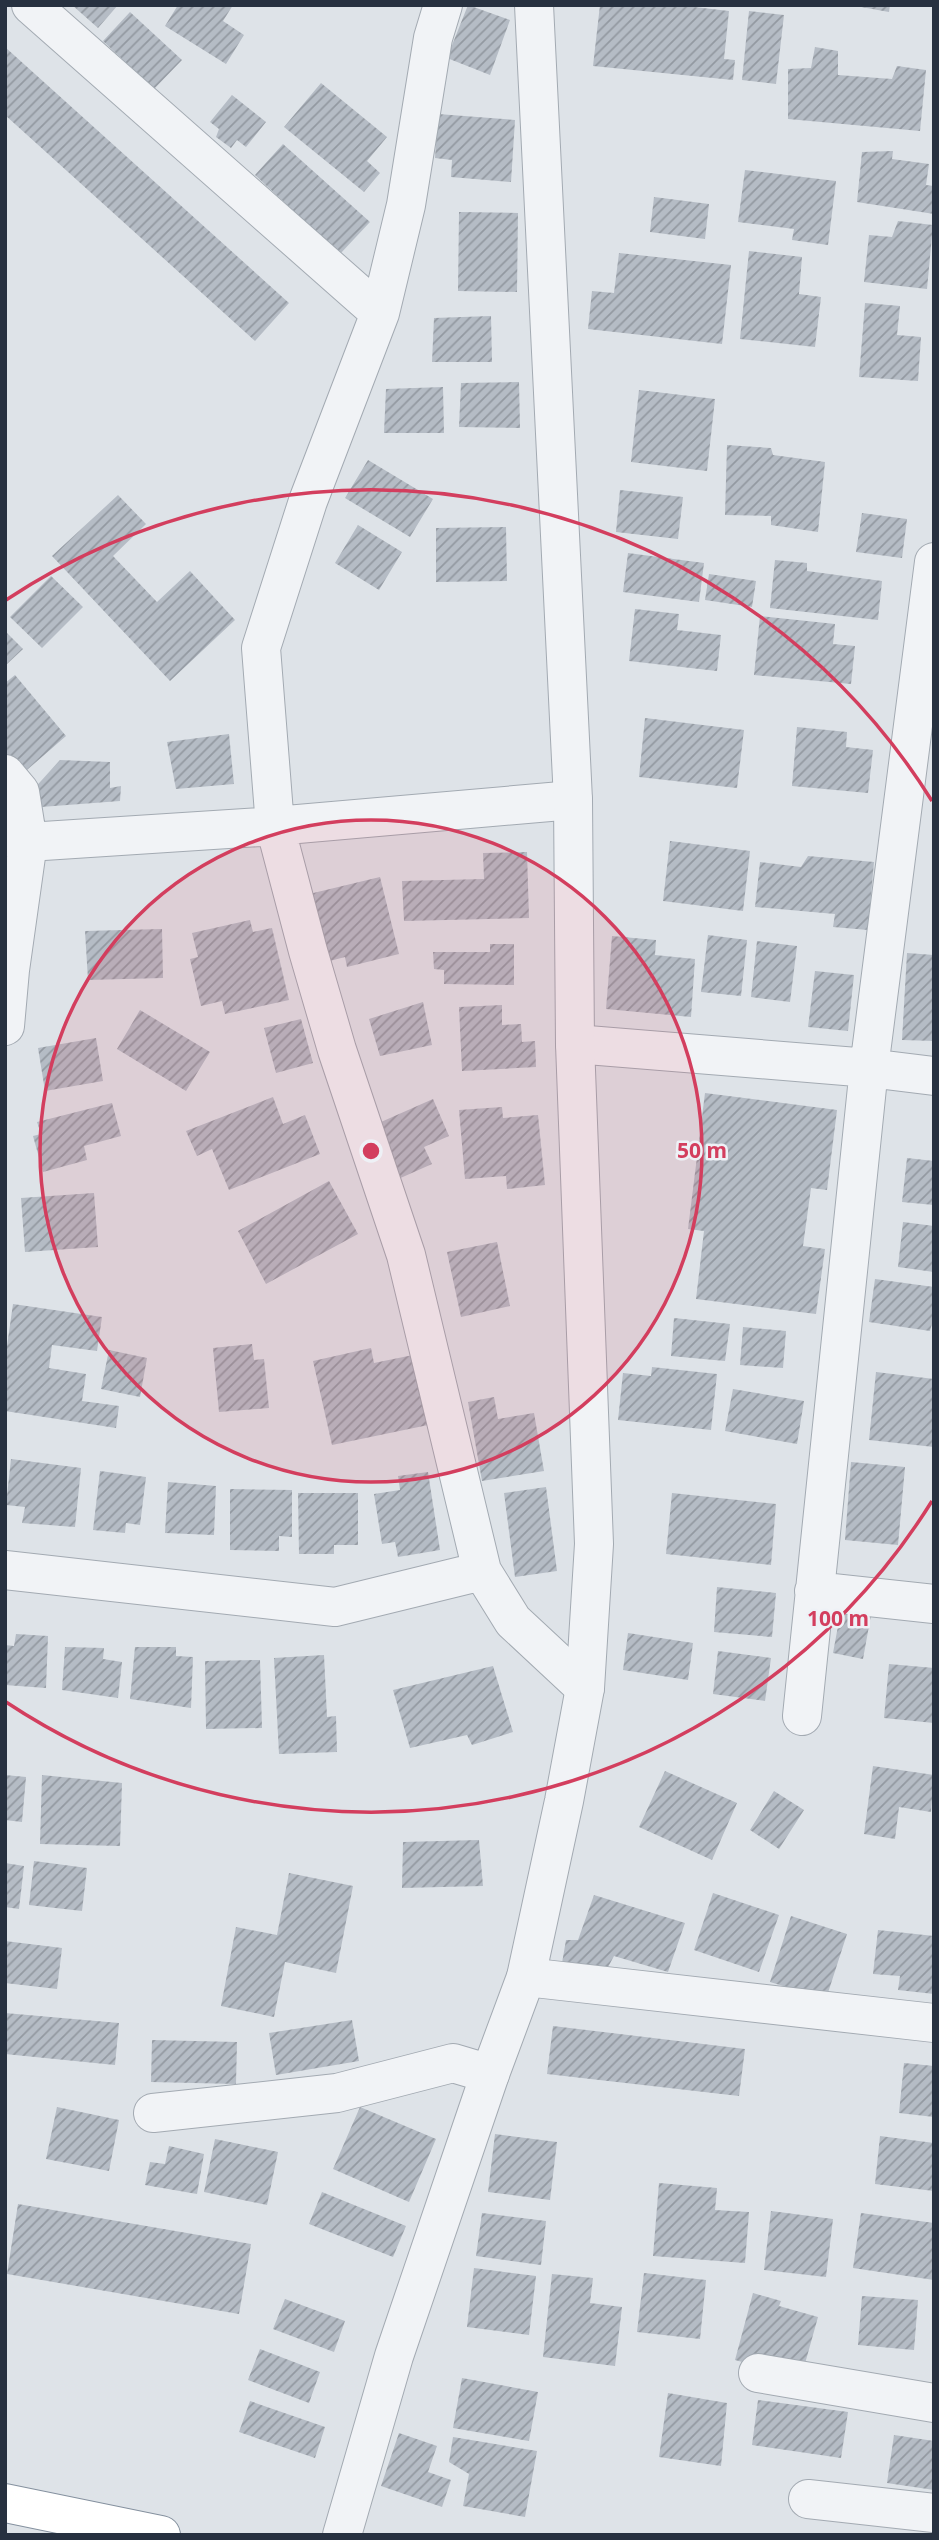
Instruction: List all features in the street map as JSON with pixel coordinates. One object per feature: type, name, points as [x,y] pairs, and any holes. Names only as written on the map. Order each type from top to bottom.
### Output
[{"type":"highway","points":[[5,2503],[161,2535]]},
{"type":"street","points":[[31,5],[380,313]]},
{"type":"street","points":[[443,5],[433,38],[406,205],[380,313],[308,501],[261,648],[275,826],[337,1050],[406,1255],[482,1571],[513,1620],[585,1688]]},
{"type":"street","points":[[342,2535],[394,2356],[526,1977],[585,1688],[594,1544],[575,1044],[572,800],[534,5]]},
{"type":"street","points":[[802,1716],[869,1068],[934,562]]},
{"type":"street","points":[[5,774],[20,792],[5,1026]]},
{"type":"street","points":[[17,839],[275,826],[572,800]]},
{"type":"street","points":[[575,1044],[869,1068],[934,1076]]},
{"type":"street","points":[[5,1570],[335,1607],[482,1571]]},
{"type":"street","points":[[814,1591],[934,1604]]},
{"type":"street","points":[[526,1977],[934,2022]]},
{"type":"street","points":[[153,2113],[337,2093],[453,2063],[490,2074]]},
{"type":"street","points":[[758,2373],[934,2403]]},
{"type":"street","points":[[808,2499],[934,2513]]},
{"type":"building","points":[[72,5],[118,5],[98,28]]},
{"type":"building","points":[[178,5],[233,5],[223,21],[244,35],[226,64],[165,26]]},
{"type":"building","points":[[468,5],[510,20],[490,75],[447,58]]},
{"type":"building","points":[[600,5],[677,5],[729,11],[724,59],[735,60],[733,80],[593,66]]},
{"type":"building","points":[[850,5],[890,5],[889,12]]},
{"type":"building","points":[[749,11],[784,15],[776,84],[742,80]]},
{"type":"building","points":[[130,12],[182,60],[154,89],[103,41]]},
{"type":"building","points":[[5,47],[289,303],[255,341],[5,115]]},
{"type":"building","points":[[815,47],[838,51],[838,75],[892,79],[897,66],[926,70],[920,131],[788,119],[788,69],[811,68]]},
{"type":"building","points":[[321,83],[387,137],[367,161],[380,173],[364,192],[284,127]]},
{"type":"building","points":[[232,95],[266,122],[246,147],[237,140],[231,148],[216,137],[219,129],[210,122]]},
{"type":"building","points":[[438,114],[515,120],[511,182],[451,177],[452,160],[435,158]]},
{"type":"building","points":[[283,144],[370,222],[340,254],[255,175]]},
{"type":"building","points":[[893,151],[892,159],[929,164],[926,185],[934,186],[934,214],[857,202],[862,152]]},
{"type":"building","points":[[745,170],[836,181],[828,245],[792,240],[794,229],[738,222]]},
{"type":"building","points":[[654,197],[709,204],[705,239],[650,232]]},
{"type":"building","points":[[459,212],[518,213],[517,292],[458,291]]},
{"type":"building","points":[[898,221],[933,225],[927,289],[864,282],[869,235],[892,237]]},
{"type":"building","points":[[749,251],[802,257],[799,294],[821,297],[815,347],[740,339]]},
{"type":"building","points":[[619,253],[731,265],[722,344],[588,329],[592,291],[614,293]]},
{"type":"building","points":[[865,303],[900,306],[897,335],[921,337],[918,381],[859,377]]},
{"type":"building","points":[[491,316],[492,362],[432,362],[434,318]]},
{"type":"building","points":[[519,382],[520,428],[459,427],[461,383]]},
{"type":"building","points":[[443,387],[444,433],[384,433],[386,389]]},
{"type":"building","points":[[639,390],[715,399],[707,471],[631,462]]},
{"type":"building","points":[[727,445],[771,448],[773,455],[825,462],[818,532],[771,525],[771,516],[725,515]]},
{"type":"building","points":[[368,460],[433,499],[410,537],[345,498]]},
{"type":"building","points":[[620,490],[683,497],[678,539],[616,532]]},
{"type":"building","points":[[118,495],[146,524],[113,556],[157,602],[190,571],[235,620],[170,681],[52,556]]},
{"type":"building","points":[[862,513],[907,519],[902,558],[856,552]]},
{"type":"building","points":[[358,525],[402,552],[379,590],[335,563]]},
{"type":"building","points":[[506,527],[507,581],[436,582],[436,528]]},
{"type":"building","points":[[628,553],[704,563],[699,602],[623,592]]},
{"type":"building","points":[[775,560],[807,563],[807,571],[882,581],[878,620],[770,608]]},
{"type":"building","points":[[709,574],[756,581],[752,607],[705,600]]},
{"type":"building","points":[[51,576],[83,607],[42,648],[10,617]]},
{"type":"building","points":[[635,609],[679,614],[677,630],[721,635],[717,671],[629,661]]},
{"type":"building","points":[[760,616],[835,624],[833,644],[855,646],[851,684],[754,675]]},
{"type":"building","points":[[5,631],[23,649],[5,666]]},
{"type":"building","points":[[15,675],[66,736],[20,776],[5,759],[5,683]]},
{"type":"building","points":[[645,718],[744,730],[737,788],[639,777]]},
{"type":"building","points":[[797,727],[847,732],[846,747],[873,750],[868,793],[792,786]]},
{"type":"building","points":[[229,734],[234,784],[176,789],[167,742]]},
{"type":"building","points":[[60,760],[110,762],[110,788],[121,786],[120,801],[41,807],[31,792]]},
{"type":"building","points":[[670,841],[750,851],[743,911],[663,901]]},
{"type":"building","points":[[527,852],[529,918],[404,921],[402,881],[484,879],[483,853]]},
{"type":"building","points":[[808,856],[874,862],[868,930],[833,927],[835,914],[755,907],[760,862],[801,867]]},
{"type":"building","points":[[380,877],[399,954],[347,967],[345,957],[322,963],[305,895]]},
{"type":"building","points":[[250,920],[253,932],[272,928],[289,1000],[225,1014],[222,1001],[201,1006],[190,959],[198,957],[192,933]]},
{"type":"building","points":[[162,929],[163,978],[88,980],[85,931]]},
{"type":"building","points":[[708,935],[747,940],[741,996],[701,992]]},
{"type":"building","points":[[612,936],[656,940],[655,955],[695,959],[691,1017],[606,1009]]},
{"type":"building","points":[[757,941],[797,946],[790,1002],[751,997]]},
{"type":"building","points":[[490,944],[514,944],[514,985],[444,984],[444,970],[434,969],[433,952],[490,952]]},
{"type":"building","points":[[907,953],[934,955],[934,1041],[902,1040]]},
{"type":"building","points":[[815,971],[854,975],[848,1031],[808,1027]]},
{"type":"building","points":[[423,1002],[432,1045],[380,1056],[369,1019]]},
{"type":"building","points":[[502,1005],[502,1025],[521,1024],[522,1042],[535,1041],[536,1067],[462,1071],[459,1007]]},
{"type":"building","points":[[140,1010],[210,1052],[186,1091],[117,1049]]},
{"type":"building","points":[[301,1019],[313,1063],[276,1073],[264,1028]]},
{"type":"building","points":[[96,1038],[103,1081],[45,1091],[38,1048]]},
{"type":"building","points":[[705,1093],[837,1110],[827,1190],[811,1188],[803,1246],[825,1249],[816,1314],[696,1299],[704,1231],[688,1229]]},
{"type":"building","points":[[273,1097],[283,1124],[305,1115],[320,1154],[229,1190],[212,1149],[197,1156],[186,1131]]},
{"type":"building","points":[[433,1099],[449,1136],[424,1147],[432,1164],[396,1180],[372,1126]]},
{"type":"building","points":[[112,1103],[121,1136],[84,1146],[87,1160],[43,1172],[33,1136],[41,1134],[37,1122]]},
{"type":"building","points":[[502,1107],[503,1118],[538,1115],[545,1185],[507,1189],[506,1176],[465,1179],[459,1110]]},
{"type":"building","points":[[907,1158],[934,1161],[934,1205],[902,1202]]},
{"type":"building","points":[[329,1181],[358,1234],[266,1284],[238,1231]]},
{"type":"building","points":[[94,1193],[98,1247],[25,1252],[21,1198]]},
{"type":"building","points":[[903,1222],[934,1226],[934,1272],[898,1267]]},
{"type":"building","points":[[497,1242],[510,1306],[461,1317],[447,1252]]},
{"type":"building","points":[[875,1279],[934,1287],[934,1316],[930,1331],[869,1322]]},
{"type":"building","points":[[13,1304],[102,1317],[97,1351],[52,1345],[49,1368],[86,1374],[82,1401],[119,1406],[116,1428],[5,1411],[5,1360]]},
{"type":"building","points":[[674,1318],[730,1324],[725,1361],[671,1356]]},
{"type":"building","points":[[743,1327],[786,1331],[783,1368],[740,1365]]},
{"type":"building","points":[[252,1344],[254,1360],[264,1359],[269,1408],[219,1412],[213,1348]]},
{"type":"building","points":[[371,1348],[374,1363],[418,1354],[433,1424],[332,1445],[313,1361]]},
{"type":"building","points":[[109,1350],[147,1358],[140,1397],[101,1389]]},
{"type":"building","points":[[652,1367],[717,1374],[711,1430],[618,1420],[623,1373],[651,1376]]},
{"type":"building","points":[[876,1372],[934,1379],[934,1447],[869,1440]]},
{"type":"building","points":[[733,1389],[804,1401],[797,1444],[725,1431]]},
{"type":"building","points":[[494,1397],[498,1419],[534,1413],[544,1471],[482,1481],[468,1402]]},
{"type":"building","points":[[11,1459],[81,1468],[75,1527],[22,1523],[25,1507],[6,1505]]},
{"type":"building","points":[[851,1462],[905,1467],[898,1545],[845,1540]]},
{"type":"building","points":[[100,1471],[146,1477],[140,1525],[126,1523],[125,1533],[93,1530]]},
{"type":"building","points":[[428,1472],[440,1550],[398,1557],[395,1542],[382,1544],[374,1494],[400,1490],[398,1476]]},
{"type":"building","points":[[168,1482],[216,1486],[214,1535],[165,1533]]},
{"type":"building","points":[[546,1487],[557,1571],[515,1577],[504,1493]]},
{"type":"building","points":[[230,1489],[292,1490],[292,1537],[279,1536],[279,1551],[230,1550]]},
{"type":"building","points":[[298,1493],[358,1493],[358,1545],[334,1545],[334,1554],[299,1554]]},
{"type":"building","points":[[672,1493],[776,1504],[771,1565],[666,1554]]},
{"type":"building","points":[[717,1587],[776,1593],[772,1637],[714,1632]]},
{"type":"building","points":[[841,1610],[871,1615],[863,1659],[833,1653]]},
{"type":"building","points":[[628,1633],[693,1643],[688,1680],[623,1670]]},
{"type":"building","points":[[16,1634],[48,1636],[46,1688],[5,1685],[5,1645],[14,1646]]},
{"type":"building","points":[[65,1647],[104,1648],[103,1659],[122,1662],[118,1698],[62,1690]]},
{"type":"building","points":[[135,1647],[176,1647],[176,1656],[193,1657],[191,1708],[130,1699]]},
{"type":"building","points":[[718,1651],[771,1658],[765,1701],[713,1694]]},
{"type":"building","points":[[324,1655],[327,1717],[336,1716],[337,1752],[279,1754],[274,1658]]},
{"type":"building","points":[[260,1660],[262,1728],[206,1729],[205,1661]]},
{"type":"building","points":[[889,1664],[934,1668],[934,1723],[884,1718]]},
{"type":"building","points":[[493,1666],[513,1732],[472,1745],[467,1735],[410,1748],[393,1690]]},
{"type":"building","points":[[873,1766],[934,1775],[931,1812],[899,1807],[895,1839],[864,1834]]},
{"type":"building","points":[[665,1771],[737,1803],[712,1860],[639,1827]]},
{"type":"building","points":[[5,1775],[26,1777],[22,1822],[5,1820]]},
{"type":"building","points":[[42,1775],[122,1783],[120,1846],[40,1844]]},
{"type":"building","points":[[774,1791],[804,1810],[779,1849],[750,1830]]},
{"type":"building","points":[[479,1840],[483,1886],[402,1888],[403,1842]]},
{"type":"building","points":[[34,1861],[87,1868],[82,1911],[29,1905]]},
{"type":"building","points":[[5,1863],[24,1866],[19,1909],[5,1907]]},
{"type":"building","points":[[289,1873],[353,1886],[336,1973],[285,1962],[274,2017],[221,2006],[236,1927],[277,1935]]},
{"type":"building","points":[[713,1893],[779,1915],[759,1972],[694,1950]]},
{"type":"building","points":[[594,1895],[685,1923],[668,1972],[614,1956],[607,1969],[562,1963],[566,1940],[578,1940]]},
{"type":"building","points":[[791,1916],[847,1934],[826,1999],[770,1982]]},
{"type":"building","points":[[878,1930],[934,1936],[934,1994],[898,1990],[900,1976],[873,1974]]},
{"type":"building","points":[[5,1941],[62,1948],[57,1989],[5,1983]]},
{"type":"building","points":[[5,2013],[119,2023],[115,2065],[5,2054]]},
{"type":"building","points":[[352,2020],[359,2061],[276,2075],[269,2033]]},
{"type":"building","points":[[553,2026],[745,2049],[739,2096],[547,2074]]},
{"type":"building","points":[[152,2040],[237,2042],[236,2084],[151,2082]]},
{"type":"building","points":[[904,2063],[934,2066],[934,2117],[899,2113]]},
{"type":"building","points":[[57,2107],[119,2120],[109,2171],[46,2159]]},
{"type":"building","points":[[360,2107],[436,2139],[409,2202],[333,2169]]},
{"type":"building","points":[[495,2134],[557,2142],[550,2200],[488,2192]]},
{"type":"building","points":[[880,2136],[934,2143],[934,2191],[875,2184]]},
{"type":"building","points":[[215,2139],[278,2152],[267,2205],[204,2192]]},
{"type":"building","points":[[169,2146],[204,2154],[197,2194],[145,2185],[150,2162],[165,2164]]},
{"type":"building","points":[[659,2183],[717,2188],[715,2210],[749,2212],[745,2263],[653,2256]]},
{"type":"building","points":[[322,2192],[406,2226],[393,2257],[309,2224]]},
{"type":"building","points":[[18,2204],[251,2244],[239,2314],[7,2274]]},
{"type":"building","points":[[771,2211],[833,2219],[826,2277],[764,2270]]},
{"type":"building","points":[[482,2213],[546,2221],[541,2265],[476,2256]]},
{"type":"building","points":[[861,2213],[934,2223],[934,2280],[853,2268]]},
{"type":"building","points":[[474,2268],[536,2276],[529,2335],[467,2327]]},
{"type":"building","points":[[644,2273],[706,2280],[700,2339],[637,2332]]},
{"type":"building","points":[[552,2274],[593,2278],[590,2303],[622,2307],[615,2366],[543,2357]]},
{"type":"building","points":[[753,2293],[781,2301],[779,2306],[818,2317],[801,2378],[735,2360]]},
{"type":"building","points":[[862,2296],[918,2300],[914,2350],[858,2345]]},
{"type":"building","points":[[285,2299],[345,2321],[334,2352],[273,2329]]},
{"type":"building","points":[[260,2349],[320,2372],[309,2403],[248,2380]]},
{"type":"building","points":[[462,2378],[538,2392],[529,2441],[453,2428]]},
{"type":"building","points":[[668,2393],[727,2403],[721,2466],[659,2457]]},
{"type":"building","points":[[758,2400],[848,2412],[841,2458],[752,2445]]},
{"type":"building","points":[[250,2401],[325,2427],[315,2458],[239,2432]]},
{"type":"building","points":[[399,2433],[437,2446],[428,2472],[451,2480],[442,2507],[381,2486]]},
{"type":"building","points":[[894,2435],[934,2441],[934,2490],[887,2483]]},
{"type":"building","points":[[453,2437],[537,2451],[525,2517],[463,2506],[469,2474],[449,2462]]}]
